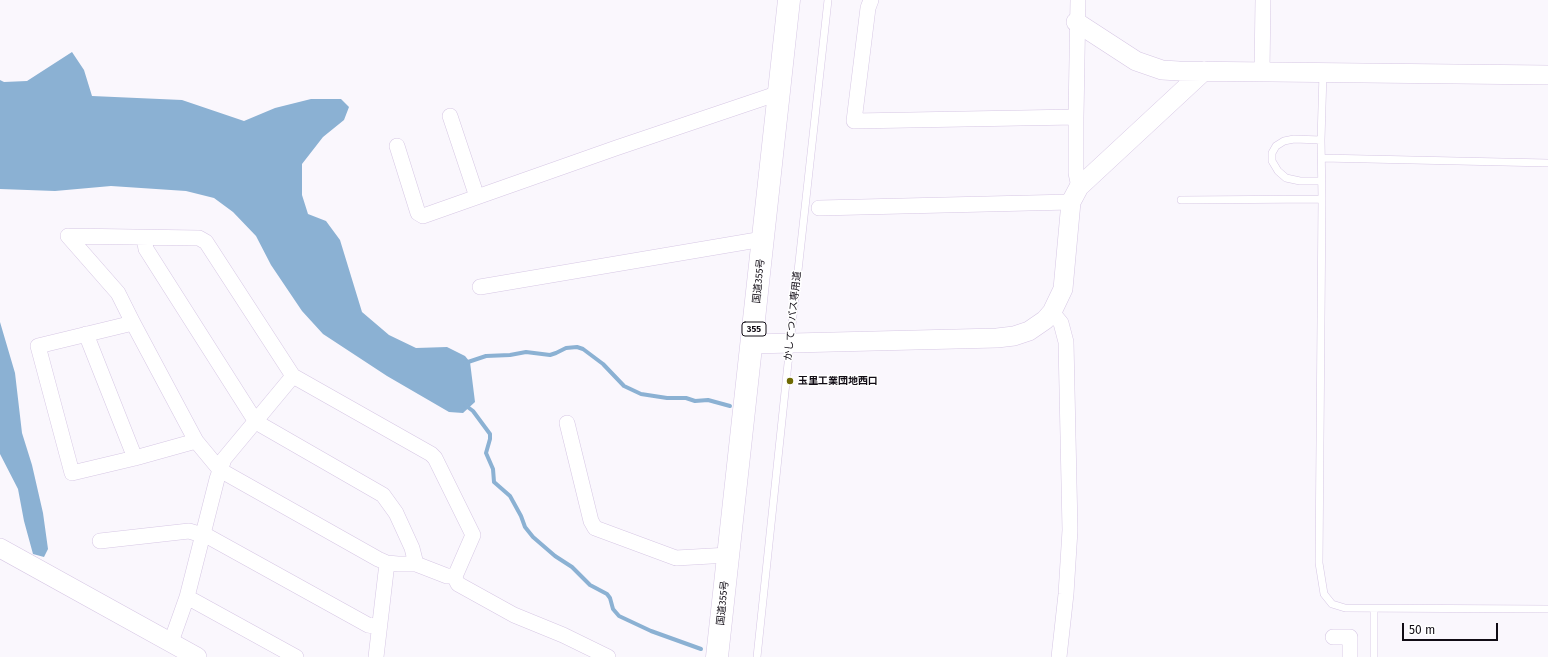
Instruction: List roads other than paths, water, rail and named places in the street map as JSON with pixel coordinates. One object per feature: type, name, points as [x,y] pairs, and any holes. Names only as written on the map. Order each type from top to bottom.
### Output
[{"type":"highway","name":"国道355号","points":[[717,657],[789,0]]},
{"type":"street","points":[[871,0],[868,8],[854,121],[1076,117]]},
{"type":"street","points":[[1262,71],[1263,0]]},
{"type":"street","points":[[752,344],[997,338],[1014,336],[1029,331],[1045,320],[1052,312],[1063,289],[1075,194],[1075,7]]},
{"type":"street","points":[[1075,7],[1136,61],[1147,66],[1173,71],[1548,75]]},
{"type":"street","points":[[820,208],[1075,194],[1204,71]]},
{"type":"street","points":[[397,146],[418,214],[427,216],[616,148],[779,92]]},
{"type":"street","points":[[450,116],[477,198]]},
{"type":"street","points":[[68,236],[199,238],[206,242],[293,376],[431,454],[435,458],[473,535],[454,576],[447,576],[416,564],[387,563],[378,559],[220,470],[196,441],[118,293],[68,236]]},
{"type":"street","points":[[144,238],[146,249],[256,422],[383,494],[396,513],[412,548],[416,564]]},
{"type":"street","points":[[480,287],[763,239]]},
{"type":"street","points":[[1052,312],[1061,323],[1066,342],[1070,530],[1066,594],[1059,657]]},
{"type":"street","points":[[133,323],[38,346],[72,473],[135,458],[196,441]]},
{"type":"street","points":[[86,334],[135,458]]},
{"type":"street","points":[[171,642],[186,597],[224,459],[293,376]]},
{"type":"street","points":[[567,423],[591,521],[595,528],[676,558],[729,555]]},
{"type":"street","points":[[100,541],[189,532],[209,537],[368,625],[380,627]]},
{"type":"street","points":[[0,548],[197,657]]},
{"type":"street","points":[[376,657],[387,563]]},
{"type":"street","points":[[454,576],[458,584],[514,615],[563,635],[608,657]]},
{"type":"street","points":[[186,597],[296,657]]},
{"type":"street","points":[[1334,638],[1350,637],[1350,657]]},
{"type":"lane","name":"かしてつバス専用道","points":[[757,657],[828,0]]},
{"type":"lane","points":[[1323,72],[1321,140],[1322,199],[1319,563],[1324,594],[1332,604],[1345,608],[1548,609]]},
{"type":"lane","points":[[1321,140],[1294,139],[1284,141],[1276,146],[1272,153],[1272,161],[1278,172],[1286,178],[1300,181],[1322,181]]},
{"type":"lane","points":[[1322,158],[1548,163]]},
{"type":"lane","points":[[1181,200],[1322,199]]},
{"type":"lane","points":[[1374,609],[1374,657]]},
{"type":"water","points":[[72,52],[84,70],[92,96],[182,100],[244,121],[275,108],[311,99],[341,99],[349,107],[344,120],[323,137],[302,164],[302,195],[308,214],[326,221],[340,240],[362,312],[389,335],[416,348],[447,347],[465,356],[470,362],[475,402],[463,413],[449,412],[387,376],[323,334],[302,311],[271,265],[256,236],[233,212],[214,198],[186,191],[111,186],[55,191],[0,189],[0,80],[4,82],[27,81]]},
{"type":"water","points":[[0,322],[15,373],[22,433],[32,465],[43,513],[48,549],[44,557],[33,554],[24,521],[18,489],[0,454]]},
{"type":"waterway","points":[[465,363],[486,356],[510,355],[526,352],[550,355],[566,348],[577,347],[583,349],[603,364],[624,386],[641,394],[667,398],[686,398],[695,401],[708,400],[730,406]]},
{"type":"waterway","points":[[465,405],[473,411],[490,434],[486,453],[493,469],[494,482],[510,496],[525,527],[533,537],[555,556],[572,567],[590,585],[607,594],[610,598],[613,609],[619,616],[651,631],[701,649]]},
{"type":"place","name":"玉里工業団地西口","points":[[790,381]]}]
